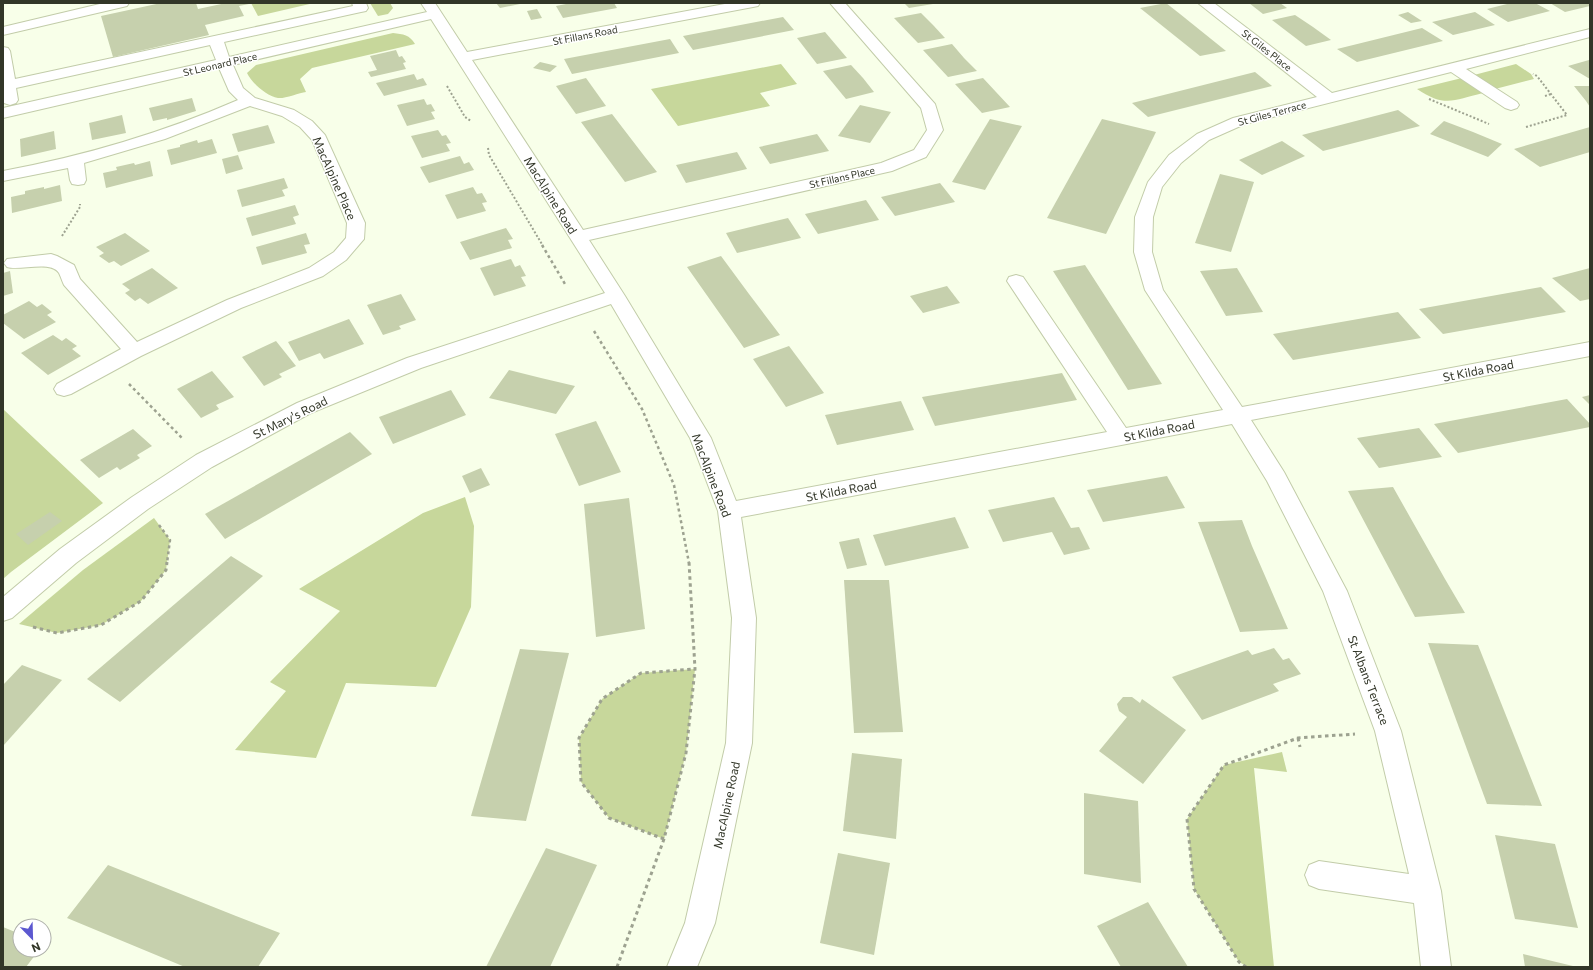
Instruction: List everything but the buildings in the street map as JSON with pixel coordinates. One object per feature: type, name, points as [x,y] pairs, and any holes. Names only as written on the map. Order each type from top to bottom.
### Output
[{"type":"street","points":[[3,31],[122,3]]},
{"type":"street","points":[[8,85],[361,8],[359,3]]},
{"type":"street","name":"St Fillans Road","points":[[464,57],[702,7],[753,3]]},
{"type":"street","name":"St Fillans Place","points":[[578,237],[886,167],[920,153],[935,130],[929,107],[837,3]]},
{"type":"street","name":"St Giles Place","points":[[1205,3],[1329,98]]},
{"type":"street","name":"MacAlpine Road","points":[[432,8],[616,296],[700,438],[729,511],[744,618],[739,743],[700,922],[682,967]]},
{"type":"street","name":"St Leonard Place","points":[[7,112],[224,63],[432,8]]},
{"type":"street","name":"St Giles Terrace","points":[[1238,415],[1154,290],[1143,252],[1144,217],[1154,186],[1175,159],[1203,138],[1239,120],[1590,32]]},
{"type":"street","name":"MacAlpine Place","points":[[64,389],[134,351],[234,304],[316,272],[340,256],[354,239],[356,223],[319,138],[306,124],[288,113],[249,101],[237,91],[230,78],[216,40]]},
{"type":"street","points":[[3,51],[8,85],[7,112]]},
{"type":"street","points":[[1453,67],[1510,105]]},
{"type":"street","points":[[3,176],[75,160],[156,136],[221,114],[249,101]]},
{"type":"street","points":[[75,160],[78,180]]},
{"type":"street","points":[[13,263],[52,260],[67,269],[71,281],[134,351]]},
{"type":"street","points":[[1016,281],[1121,437]]},
{"type":"street","name":"St Mary's Road","points":[[3,611],[68,556],[140,503],[204,461],[304,408],[414,363],[616,296]]},
{"type":"street","name":"St Kilda Road","points":[[729,511],[1590,349]]},
{"type":"street","name":"St Albans Terrace","points":[[1238,415],[1276,478],[1335,591],[1388,731],[1427,891],[1436,967]]},
{"type":"street","points":[[1319,875],[1427,891]]},
{"type":"path","points":[[446,84],[465,117],[476,125]]},
{"type":"path","points":[[1545,96],[1551,94]]},
{"type":"path","points":[[1470,116],[1476,114]]},
{"type":"path","points":[[488,147],[489,155],[579,308],[642,409],[674,485],[689,557],[696,669],[686,753],[664,839],[617,967]]},
{"type":"path","points":[[52,260],[57,245],[80,207],[78,180]]},
{"type":"path","points":[[109,364],[204,461]]},
{"type":"path","points":[[27,626],[57,633],[101,625],[141,601],[166,570],[170,540],[154,518],[140,503]]},
{"type":"path","points":[[664,839],[609,818],[581,782],[579,738],[602,699],[642,673],[696,669]]},
{"type":"path","points":[[1246,967],[1239,962],[1194,889],[1187,819],[1224,765],[1298,738],[1388,731]]},
{"type":"path","points":[[1298,738],[1300,747]]},
{"type":"green space","points":[[251,3],[314,3],[258,16]]},
{"type":"green space","points":[[370,3],[390,3],[393,8],[388,14],[378,16]]},
{"type":"green space","points":[[393,33],[406,36],[415,44],[312,68],[300,79],[306,92],[284,98],[273,97],[252,81],[247,73],[256,65]]},
{"type":"green space","points":[[781,64],[797,84],[760,93],[770,106],[678,126],[651,89]]},
{"type":"green space","points":[[1516,64],[1531,74],[1534,79],[1495,89],[1474,75]]},
{"type":"green space","points":[[1462,78],[1483,93],[1450,101],[1435,99],[1417,89]]},
{"type":"green space","points":[[3,409],[103,503],[3,579]]},
{"type":"green space","points":[[465,497],[474,526],[471,607],[436,687],[346,683],[316,758],[235,750],[286,691],[270,682],[340,611],[299,589],[423,513]]},
{"type":"green space","points":[[154,518],[170,540],[166,570],[141,601],[101,625],[57,633],[19,624],[83,570]]},
{"type":"green space","points":[[695,669],[686,753],[664,839],[609,818],[581,782],[579,738],[602,699],[641,673]]},
{"type":"green space","points":[[1282,752],[1287,772],[1254,768],[1274,967],[1248,967],[1239,962],[1194,889],[1187,819],[1224,765]]}]
